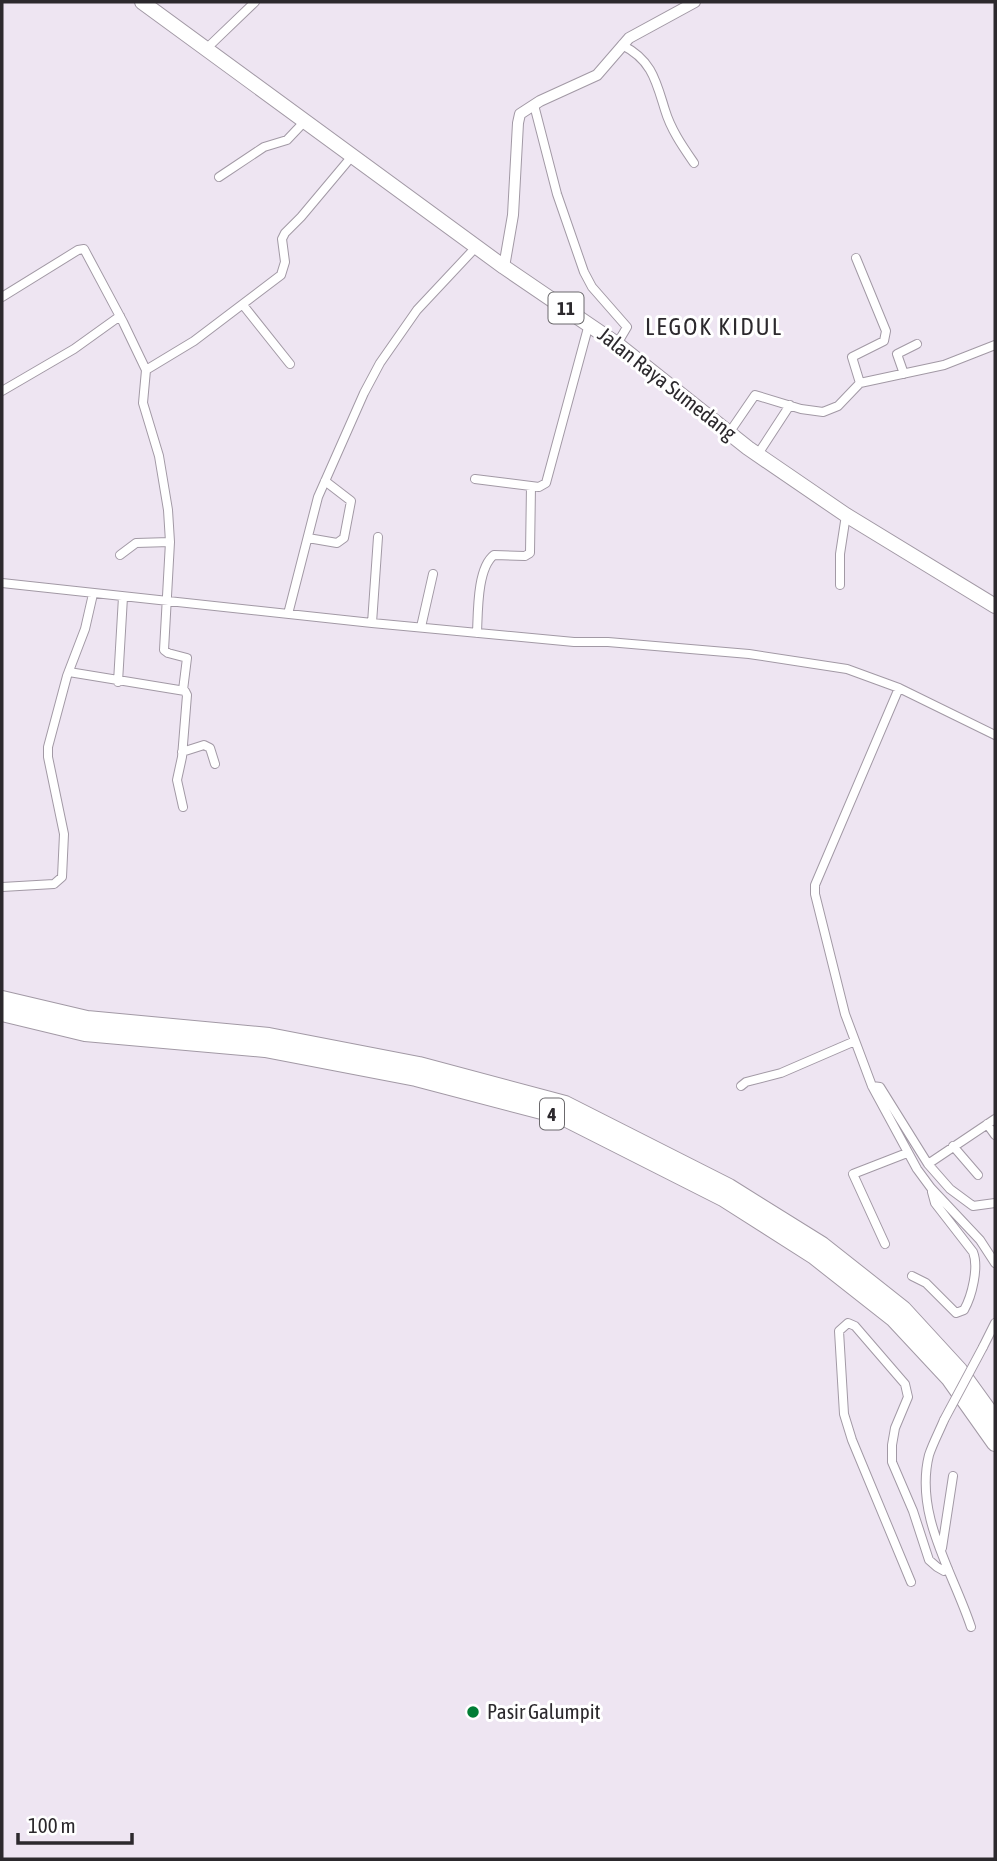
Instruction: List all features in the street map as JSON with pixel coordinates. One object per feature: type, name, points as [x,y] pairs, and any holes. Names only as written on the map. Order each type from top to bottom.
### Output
[{"type":"highway","name":"Jalan Raya Sumedang","points":[[142,2],[504,267],[617,344],[758,454],[846,515],[995,604]]},
{"type":"highway","name":"4","points":[[2,999],[87,1019],[268,1036],[419,1065],[565,1104],[729,1187],[822,1245],[903,1310],[959,1370],[995,1420]]},
{"type":"highway","name":"4","points":[[2,1013],[85,1032],[265,1049],[416,1078],[561,1116],[723,1198],[814,1256],[894,1319],[949,1378],[995,1443]]},
{"type":"street","points":[[206,49],[255,2]]},
{"type":"street","points":[[504,267],[513,215],[518,118],[534,105],[597,75],[622,45],[639,32],[695,2]]},
{"type":"street","points":[[622,45],[637,52],[650,68],[680,143],[694,163]]},
{"type":"street","points":[[534,105],[557,194],[589,282],[627,329],[617,344]]},
{"type":"street","points":[[219,177],[264,147],[287,140],[305,121]]},
{"type":"street","points":[[146,370],[194,341],[281,275],[285,262],[282,239],[285,233],[353,155]]},
{"type":"street","points":[[288,614],[318,497],[380,363],[417,310],[477,245]]},
{"type":"street","points":[[2,297],[78,250],[84,249],[146,370],[143,403],[159,456],[168,510],[170,542],[164,650],[166,653],[187,658],[183,690]]},
{"type":"street","points":[[856,258],[886,331],[884,341],[852,357],[860,383]]},
{"type":"street","points":[[243,305],[290,364]]},
{"type":"street","points":[[2,391],[74,349],[120,316]]},
{"type":"street","points":[[475,479],[539,487],[546,482],[589,324]]},
{"type":"street","points":[[904,374],[897,355],[917,345]]},
{"type":"street","points":[[729,433],[755,395],[814,412],[831,410],[860,383],[944,365],[995,345]]},
{"type":"street","points":[[758,454],[790,405]]},
{"type":"street","points":[[308,538],[337,543],[344,538],[351,502],[325,481]]},
{"type":"street","points":[[477,633],[479,595],[487,562],[494,555],[530,554],[531,486]]},
{"type":"street","points":[[841,585],[840,554],[846,515]]},
{"type":"street","points":[[372,624],[378,537]]},
{"type":"street","points":[[120,555],[136,543],[170,542]]},
{"type":"street","points":[[421,627],[433,574]]},
{"type":"street","points":[[2,583],[372,624],[749,654],[846,669],[899,688],[995,735]]},
{"type":"street","points":[[2,887],[54,884],[62,877],[64,834],[48,747],[69,672],[85,629],[93,594]]},
{"type":"street","points":[[118,682],[123,597]]},
{"type":"street","points":[[69,672],[118,682],[183,690],[187,695],[177,780],[183,807]]},
{"type":"street","points":[[899,688],[815,885],[845,1014],[872,1086],[907,1153],[931,1188],[980,1240],[995,1263]]},
{"type":"street","points":[[182,752],[204,744],[210,748],[215,764]]},
{"type":"street","points":[[741,1086],[746,1082],[781,1073],[855,1041]]},
{"type":"street","points":[[872,1086],[880,1087],[910,1138],[950,1189],[973,1206],[995,1203]]},
{"type":"street","points":[[928,1164],[991,1122],[995,1135]]},
{"type":"street","points":[[953,1146],[978,1175]]},
{"type":"street","points":[[885,1244],[853,1174],[907,1153]]},
{"type":"street","points":[[912,1276],[926,1283],[956,1312],[964,1310],[969,1300],[975,1259],[935,1203],[931,1188]]},
{"type":"street","points":[[912,1582],[852,1440],[844,1414],[839,1331],[848,1323],[855,1326],[905,1384],[908,1397],[895,1428],[892,1462],[913,1511],[929,1560],[944,1571],[948,1569]]},
{"type":"street","points":[[971,1627],[930,1520],[926,1477],[930,1454],[944,1420],[995,1323]]},
{"type":"street","points":[[941,1550],[953,1476]]},
{"type":"place","name":"Pasir Galumpit","points":[[473,1712]]},
{"type":"district","name":"LEGOK KIDUL","points":[[714,327]]}]
